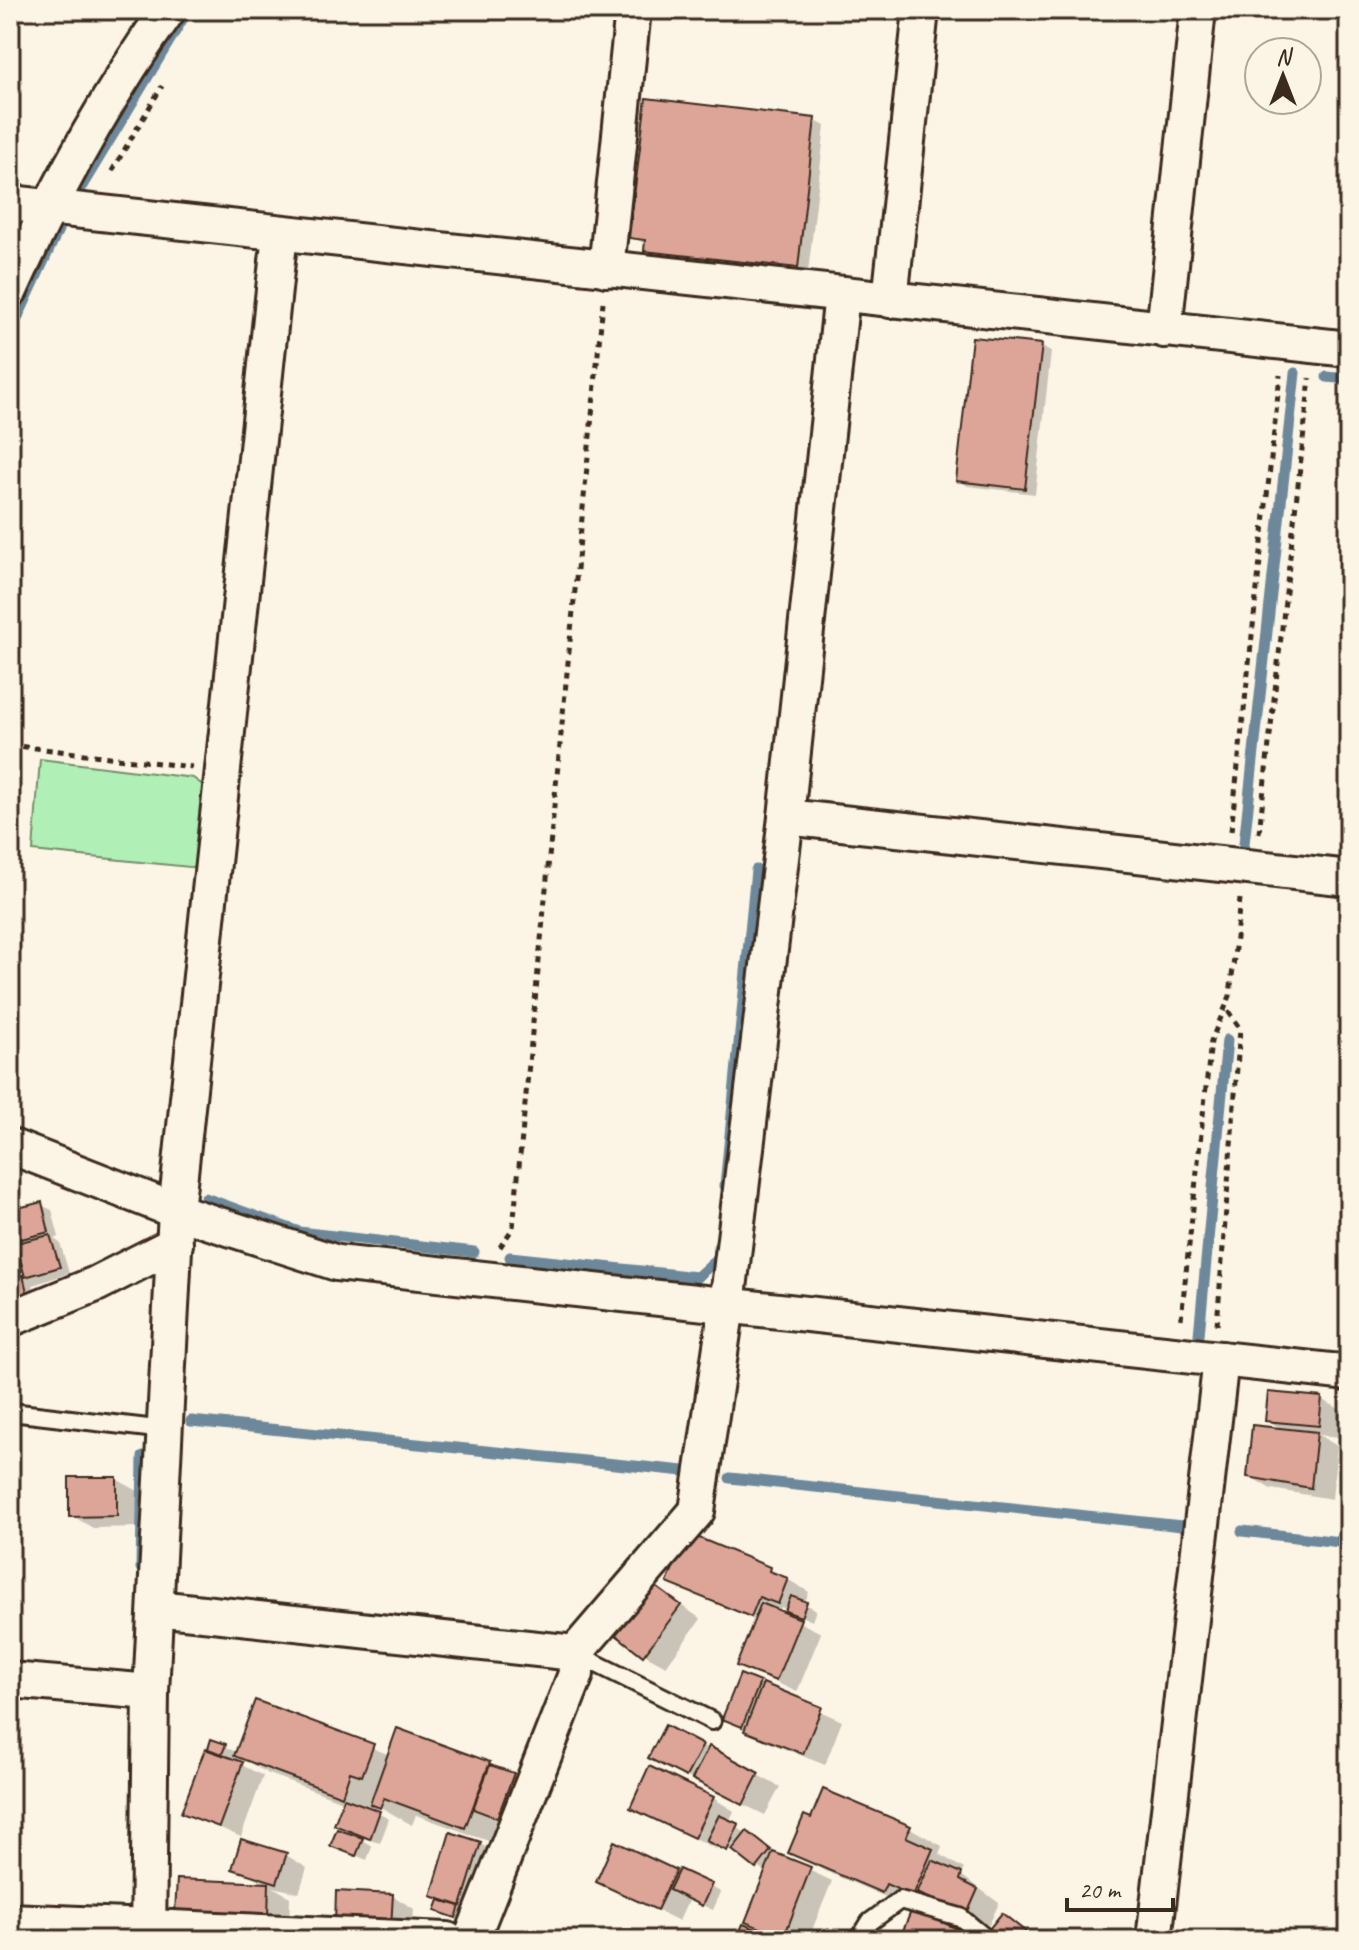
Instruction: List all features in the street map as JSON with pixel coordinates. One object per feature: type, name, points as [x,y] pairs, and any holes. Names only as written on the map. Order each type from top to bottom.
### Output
[{"type":"street","points":[[10,290],[47,208],[143,45],[168,10]]},
{"type":"street","points":[[606,269],[633,10]]},
{"type":"street","points":[[890,300],[921,10]]},
{"type":"street","points":[[1164,330],[1198,10]]},
{"type":"street","points":[[10,203],[1349,349]]},
{"type":"street","points":[[147,1933],[151,1692],[176,1227],[280,233]]},
{"type":"street","points":[[471,1940],[576,1674],[575,1653],[697,1511],[727,1305],[786,817],[842,294]]},
{"type":"street","points":[[786,817],[1349,878]]},
{"type":"street","points":[[10,1146],[176,1227],[337,1263],[1349,1373]]},
{"type":"street","points":[[10,1319],[96,1284],[176,1227]]},
{"type":"street","points":[[1154,1940],[1218,1358]]},
{"type":"street","points":[[156,1608],[575,1653]]},
{"type":"street","points":[[10,1680],[151,1692]]},
{"type":"street","points":[[10,1921],[147,1933],[447,1940]]},
{"type":"lane","points":[[11,1412],[165,1430]]},
{"type":"lane","points":[[575,1653],[712,1721]]},
{"type":"lane","points":[[859,1940],[870,1922],[900,1900],[960,1917],[988,1940]]},
{"type":"path","points":[[87,213],[167,78]]},
{"type":"path","points":[[478,1280],[513,1228],[606,269]]},
{"type":"path","points":[[1177,1354],[1211,1041],[1230,996],[1298,344]]},
{"type":"path","points":[[1242,866],[1298,344]]},
{"type":"path","points":[[10,745],[223,771]]},
{"type":"path","points":[[1218,1358],[1240,1029],[1225,1008]]},
{"type":"green space","points":[[40,759],[193,778],[207,788],[199,868],[33,851]]},
{"type":"building","points":[[646,98],[815,118],[798,268],[644,251],[645,240],[629,238]]},
{"type":"building","points":[[972,337],[1042,344],[1025,489],[956,481]]},
{"type":"building","points":[[42,1202],[49,1232],[17,1240],[10,1210]]},
{"type":"building","points":[[10,1229],[21,1271],[10,1274]]},
{"type":"building","points":[[50,1235],[60,1267],[25,1277],[16,1243]]},
{"type":"building","points":[[23,1275],[29,1301],[10,1306],[10,1279]]},
{"type":"building","points":[[1268,1392],[1322,1397],[1319,1426],[1265,1421]]},
{"type":"building","points":[[1252,1425],[1317,1432],[1311,1488],[1247,1477]]},
{"type":"building","points":[[69,1477],[117,1477],[117,1516],[69,1517]]},
{"type":"building","points":[[687,1533],[770,1567],[769,1571],[788,1578],[778,1604],[759,1597],[751,1617],[667,1583]]},
{"type":"building","points":[[648,1581],[681,1605],[643,1656],[611,1631]]},
{"type":"building","points":[[791,1596],[807,1602],[801,1617],[785,1611]]},
{"type":"building","points":[[761,1603],[801,1619],[776,1681],[736,1666]]},
{"type":"building","points":[[740,1674],[760,1682],[742,1727],[722,1719]]},
{"type":"building","points":[[763,1683],[822,1707],[803,1754],[744,1731]]},
{"type":"building","points":[[255,1700],[374,1744],[362,1776],[350,1772],[342,1796],[234,1756]]},
{"type":"building","points":[[665,1725],[703,1745],[686,1777],[648,1758]]},
{"type":"building","points":[[397,1728],[490,1762],[465,1828],[384,1798],[380,1808],[370,1804]]},
{"type":"building","points":[[211,1739],[226,1744],[222,1754],[208,1749]]},
{"type":"building","points":[[709,1746],[759,1773],[743,1805],[692,1779]]},
{"type":"building","points":[[205,1749],[243,1762],[219,1827],[181,1813]]},
{"type":"building","points":[[490,1765],[514,1773],[497,1818],[473,1809]]},
{"type":"building","points":[[649,1766],[714,1797],[694,1838],[630,1808]]},
{"type":"building","points":[[823,1789],[911,1826],[906,1837],[933,1849],[913,1896],[886,1884],[882,1893],[788,1853],[804,1815],[811,1818]]},
{"type":"building","points":[[344,1798],[380,1811],[370,1839],[334,1825]]},
{"type":"building","points":[[719,1815],[739,1824],[727,1851],[706,1841]]},
{"type":"building","points":[[337,1829],[363,1838],[356,1856],[330,1846]]},
{"type":"building","points":[[747,1831],[771,1850],[756,1869],[732,1850]]},
{"type":"building","points":[[450,1832],[481,1842],[461,1906],[431,1896]]},
{"type":"building","points":[[241,1839],[287,1853],[277,1883],[232,1869]]},
{"type":"building","points":[[614,1841],[676,1870],[657,1910],[596,1882]]},
{"type":"building","points":[[773,1852],[811,1867],[784,1937],[745,1922]]},
{"type":"building","points":[[932,1860],[962,1873],[960,1880],[978,1889],[967,1914],[917,1893]]},
{"type":"building","points":[[679,1869],[712,1884],[702,1906],[669,1890]]},
{"type":"building","points":[[177,1879],[269,1883],[268,1916],[175,1912]]},
{"type":"building","points":[[336,1891],[393,1894],[391,1927],[335,1924]]},
{"type":"building","points":[[439,1900],[460,1906],[456,1918],[435,1911]]},
{"type":"building","points":[[912,1909],[960,1930],[956,1940],[899,1940]]},
{"type":"building","points":[[1002,1913],[1026,1932],[1020,1940],[1003,1940],[989,1929]]},
{"type":"building","points":[[743,1924],[780,1938],[780,1940],[736,1940]]},
{"type":"waterway","points":[[82,186],[188,10]]},
{"type":"waterway","points":[[10,334],[58,230]]},
{"type":"waterway","points":[[1243,853],[1295,373]]},
{"type":"waterway","points":[[1327,377],[1349,379]]},
{"type":"waterway","points":[[725,1186],[756,870]]},
{"type":"waterway","points":[[1199,1335],[1227,1040]]},
{"type":"waterway","points":[[205,1198],[299,1232],[474,1252]]},
{"type":"waterway","points":[[510,1257],[697,1277],[717,1259],[718,1247]]},
{"type":"waterway","points":[[191,1421],[694,1472]]},
{"type":"waterway","points":[[141,1568],[143,1457]]},
{"type":"waterway","points":[[730,1478],[1182,1526]]},
{"type":"waterway","points":[[1242,1531],[1349,1543]]}]
